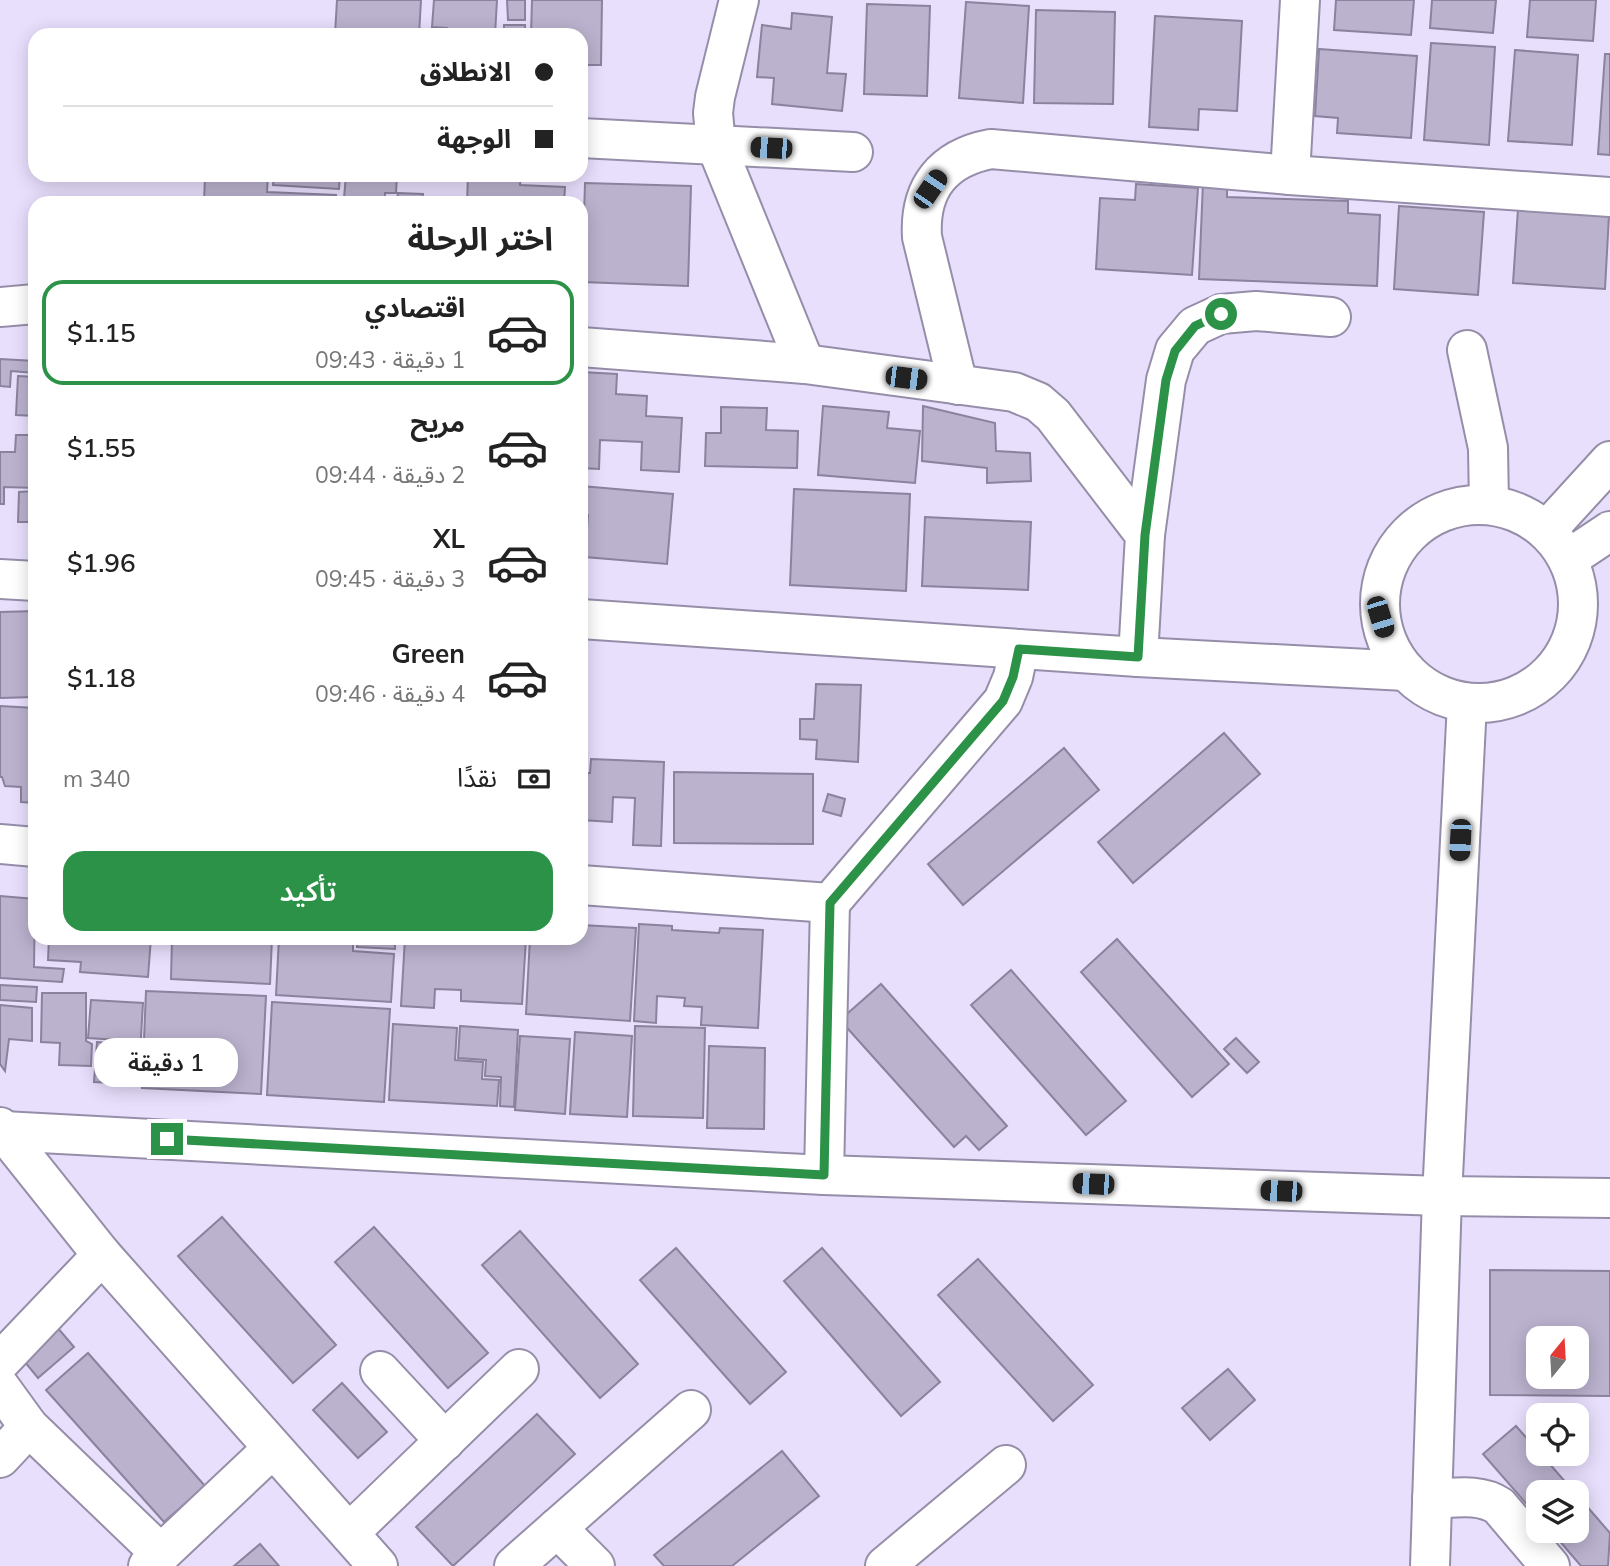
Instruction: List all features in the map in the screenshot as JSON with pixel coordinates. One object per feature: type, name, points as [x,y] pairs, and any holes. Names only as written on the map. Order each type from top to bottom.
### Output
[{"type":"street","points":[[739,0],[715,97],[713,113],[716,145],[804,364]]},
{"type":"street","points":[[1290,175],[1300,0]]},
{"type":"street","points":[[588,138],[853,152]]},
{"type":"street","points":[[958,385],[922,237],[921,219],[930,189],[938,176],[962,157],[991,149],[1290,175],[1610,197]]},
{"type":"street","points":[[0,307],[28,305]]},
{"type":"street","points":[[1138,657],[1145,535],[1166,380],[1175,351],[1195,326],[1221,314],[1256,311],[1331,317]]},
{"type":"street","points":[[588,347],[804,364],[1014,392],[1038,402],[1053,415],[1145,535]]},
{"type":"street","points":[[1467,350],[1488,447],[1489,505]]},
{"type":"street","points":[[1557,544],[1610,461]]},
{"type":"street","points":[[1489,505],[1510,509],[1529,517],[1557,544],[1579,593],[1576,629],[1561,661],[1536,686],[1503,700],[1467,703],[1434,692],[1406,671],[1389,646],[1380,617],[1381,587],[1390,559],[1407,535],[1431,517],[1459,506],[1489,505]]},
{"type":"street","points":[[1557,544],[1610,531]]},
{"type":"street","points":[[0,579],[28,581]]},
{"type":"street","points":[[588,619],[1138,657],[1406,671]]},
{"type":"street","points":[[824,1175],[830,903],[1003,701],[1013,677],[1019,649]]},
{"type":"street","points":[[1435,1561],[1433,1499],[1442,1196],[1467,703]]},
{"type":"street","points":[[0,844],[28,846]]},
{"type":"street","points":[[588,886],[830,903]]},
{"type":"street","points":[[1,1129],[824,1175],[1442,1196],[1610,1198]]},
{"type":"street","points":[[1,1129],[102,1255],[378,1566]]},
{"type":"street","points":[[0,1362],[102,1255]]},
{"type":"street","points":[[349,1533],[519,1369]]},
{"type":"street","points":[[380,1371],[445,1441]]},
{"type":"street","points":[[0,1387],[29,1427],[155,1560],[272,1449]]},
{"type":"street","points":[[514,1566],[691,1410]]},
{"type":"street","points":[[0,1458],[29,1427]]},
{"type":"street","points":[[885,1566],[1006,1465]]},
{"type":"street","points":[[1433,1499],[1475,1497],[1492,1501],[1550,1566]]},
{"type":"street","points":[[557,1528],[595,1566]]},
{"type":"building","points":[[337,0],[421,0],[419,28],[335,28]]},
{"type":"building","points":[[434,0],[497,0],[495,28],[432,27]]},
{"type":"building","points":[[507,0],[525,0],[525,20],[508,20]]},
{"type":"building","points":[[532,0],[602,0],[601,65],[588,65],[588,28],[531,28]]},
{"type":"building","points":[[1336,0],[1414,0],[1411,35],[1334,30]]},
{"type":"building","points":[[1432,0],[1496,0],[1493,33],[1430,28]]},
{"type":"building","points":[[1530,0],[1596,0],[1593,41],[1527,37]]},
{"type":"building","points":[[966,2],[1029,6],[1023,103],[959,98]]},
{"type":"building","points":[[867,4],[930,6],[927,96],[864,94]]},
{"type":"building","points":[[1036,10],[1115,12],[1113,104],[1034,103]]},
{"type":"building","points":[[792,13],[832,17],[827,73],[846,74],[842,111],[772,104],[774,78],[757,77],[762,25],[791,29]]},
{"type":"building","points":[[1155,16],[1242,21],[1237,111],[1199,109],[1198,130],[1149,127]]},
{"type":"building","points":[[504,25],[525,25],[525,28],[504,28]]},
{"type":"building","points":[[1431,43],[1495,47],[1489,145],[1424,140]]},
{"type":"building","points":[[1319,49],[1417,56],[1411,138],[1337,133],[1338,118],[1315,116]]},
{"type":"building","points":[[1515,50],[1578,55],[1572,145],[1508,141]]},
{"type":"building","points":[[1605,54],[1610,54],[1610,155],[1598,154]]},
{"type":"building","points":[[205,182],[268,182],[267,192],[336,195],[336,196],[204,196]]},
{"type":"building","points":[[273,182],[340,182],[339,189],[273,185]]},
{"type":"building","points":[[345,182],[397,182],[396,193],[385,193],[385,196],[344,196]]},
{"type":"building","points":[[468,182],[520,182],[520,185],[565,187],[564,196],[467,196]]},
{"type":"building","points":[[1203,182],[1227,184],[1227,197],[1348,201],[1348,213],[1380,215],[1377,286],[1199,279]]},
{"type":"building","points":[[585,183],[691,186],[688,286],[588,282],[588,196],[585,196]]},
{"type":"building","points":[[1136,184],[1198,188],[1192,275],[1096,269],[1100,198],[1135,200]]},
{"type":"building","points":[[398,193],[423,194],[423,196],[398,196]]},
{"type":"building","points":[[1399,206],[1484,212],[1478,295],[1394,289]]},
{"type":"building","points":[[1518,209],[1609,215],[1605,289],[1513,283]]},
{"type":"building","points":[[0,359],[28,361],[28,372],[11,371],[10,387],[0,386]]},
{"type":"building","points":[[588,372],[617,374],[616,394],[647,396],[646,416],[682,418],[679,472],[641,470],[642,442],[600,440],[599,469],[588,468]]},
{"type":"building","points":[[18,376],[28,377],[28,416],[16,415]]},
{"type":"building","points":[[823,406],[889,412],[887,428],[920,431],[915,483],[818,475]]},
{"type":"building","points":[[923,406],[995,423],[996,451],[1030,453],[1031,481],[987,483],[987,468],[922,461]]},
{"type":"building","points":[[721,407],[767,408],[766,430],[798,431],[797,468],[705,466],[706,433],[721,433]]},
{"type":"building","points":[[16,435],[28,435],[28,488],[4,487],[4,504],[0,504],[0,452],[15,452]]},
{"type":"building","points":[[588,487],[673,494],[667,564],[588,557]]},
{"type":"building","points":[[794,489],[910,494],[906,591],[790,585]]},
{"type":"building","points":[[28,491],[28,522],[18,522],[19,492]]},
{"type":"building","points":[[925,517],[1031,522],[1028,590],[922,586]]},
{"type":"building","points":[[28,611],[28,697],[0,698],[0,612]]},
{"type":"building","points":[[816,684],[861,685],[858,762],[816,759],[817,740],[800,739],[800,719],[814,719]]},
{"type":"building","points":[[0,706],[28,708],[28,802],[21,802],[21,787],[5,786],[0,777]]},
{"type":"building","points":[[1224,733],[1260,774],[1133,883],[1098,842]]},
{"type":"building","points":[[1064,748],[1099,790],[963,905],[928,864]]},
{"type":"building","points":[[591,759],[664,762],[661,846],[633,845],[635,798],[613,797],[612,822],[588,820]]},
{"type":"building","points":[[674,772],[813,774],[813,844],[674,843]]},
{"type":"building","points":[[828,794],[845,799],[841,816],[823,811]]},
{"type":"building","points":[[0,896],[28,898],[28,945],[34,945],[34,967],[64,969],[62,982],[0,978]]},
{"type":"building","points":[[639,924],[672,926],[672,930],[719,933],[720,928],[763,930],[758,1028],[701,1025],[702,1007],[684,1006],[685,998],[657,996],[656,1023],[634,1021]]},
{"type":"building","points":[[588,925],[636,928],[630,1021],[526,1014],[530,945],[588,945]]},
{"type":"building","points":[[1117,939],[1229,1064],[1192,1097],[1081,972]]},
{"type":"building","points":[[49,945],[150,945],[148,977],[80,972],[81,962],[48,960]]},
{"type":"building","points":[[172,945],[272,945],[270,984],[171,979]]},
{"type":"building","points":[[279,945],[353,945],[353,951],[394,954],[391,1002],[276,995]]},
{"type":"building","points":[[395,945],[395,949],[357,947]]},
{"type":"building","points":[[405,945],[526,945],[522,1004],[461,1001],[461,990],[435,989],[434,1008],[401,1006]]},
{"type":"building","points":[[1011,970],[1126,1101],[1086,1135],[971,1005]]},
{"type":"building","points":[[881,984],[1007,1126],[979,1150],[966,1136],[954,1147],[840,1020]]},
{"type":"building","points":[[0,985],[37,987],[36,1002],[0,1000]]},
{"type":"building","points":[[146,991],[266,996],[261,1094],[142,1088]]},
{"type":"building","points":[[42,993],[86,993],[86,1041],[92,1044],[91,1066],[59,1065],[60,1043],[41,1042]]},
{"type":"building","points":[[91,1000],[143,1003],[138,1086],[115,1084],[118,1040],[88,1038]]},
{"type":"building","points":[[272,1002],[390,1009],[384,1102],[267,1095]]},
{"type":"building","points":[[0,1005],[32,1008],[32,1041],[9,1039],[5,1071],[0,1064]]},
{"type":"building","points":[[393,1024],[457,1028],[455,1060],[483,1062],[482,1079],[499,1080],[497,1106],[389,1100]]},
{"type":"building","points":[[460,1026],[518,1030],[514,1107],[500,1106],[501,1077],[485,1076],[486,1060],[458,1058]]},
{"type":"building","points":[[635,1026],[705,1028],[703,1118],[633,1116]]},
{"type":"building","points":[[575,1032],[632,1036],[627,1117],[570,1114]]},
{"type":"building","points":[[520,1036],[570,1039],[565,1114],[515,1110]]},
{"type":"building","points":[[1236,1038],[1259,1062],[1247,1073],[1224,1049]]},
{"type":"building","points":[[97,1042],[117,1044],[114,1083],[94,1082]]},
{"type":"building","points":[[709,1046],[765,1048],[764,1129],[707,1128]]},
{"type":"building","points":[[222,1217],[336,1345],[293,1383],[178,1256]]},
{"type":"building","points":[[374,1227],[488,1353],[448,1388],[335,1262]]},
{"type":"building","points":[[520,1231],[638,1364],[600,1398],[482,1265]]},
{"type":"building","points":[[676,1248],[786,1372],[750,1404],[640,1280]]},
{"type":"building","points":[[822,1248],[940,1382],[901,1416],[784,1281]]},
{"type":"building","points":[[978,1259],[1093,1385],[1053,1421],[938,1295]]},
{"type":"building","points":[[1490,1270],[1610,1271],[1610,1396],[1490,1395]]},
{"type":"building","points":[[51,1320],[74,1347],[38,1378],[15,1350]]},
{"type":"building","points":[[88,1353],[205,1486],[164,1522],[46,1390]]},
{"type":"building","points":[[1228,1369],[1255,1400],[1210,1440],[1182,1408]]},
{"type":"building","points":[[342,1383],[387,1432],[358,1458],[313,1410]]},
{"type":"building","points":[[537,1414],[575,1454],[453,1566],[416,1527]]},
{"type":"building","points":[[1516,1426],[1526,1437],[1526,1466],[1551,1466],[1564,1480],[1526,1480],[1526,1503],[1483,1454]]},
{"type":"building","points":[[782,1451],[819,1496],[732,1566],[664,1566],[654,1555]]},
{"type":"building","points":[[1589,1509],[1610,1533],[1608,1566],[1581,1566],[1561,1543],[1589,1543]]},
{"type":"building","points":[[260,1544],[279,1566],[234,1566]]},
{"type":"route","points":[[167,1139],[824,1175],[830,903],[988,722],[1003,701],[1013,677],[1019,649],[1138,657],[1145,535],[1166,380],[1175,351],[1195,326],[1221,314]]}]
